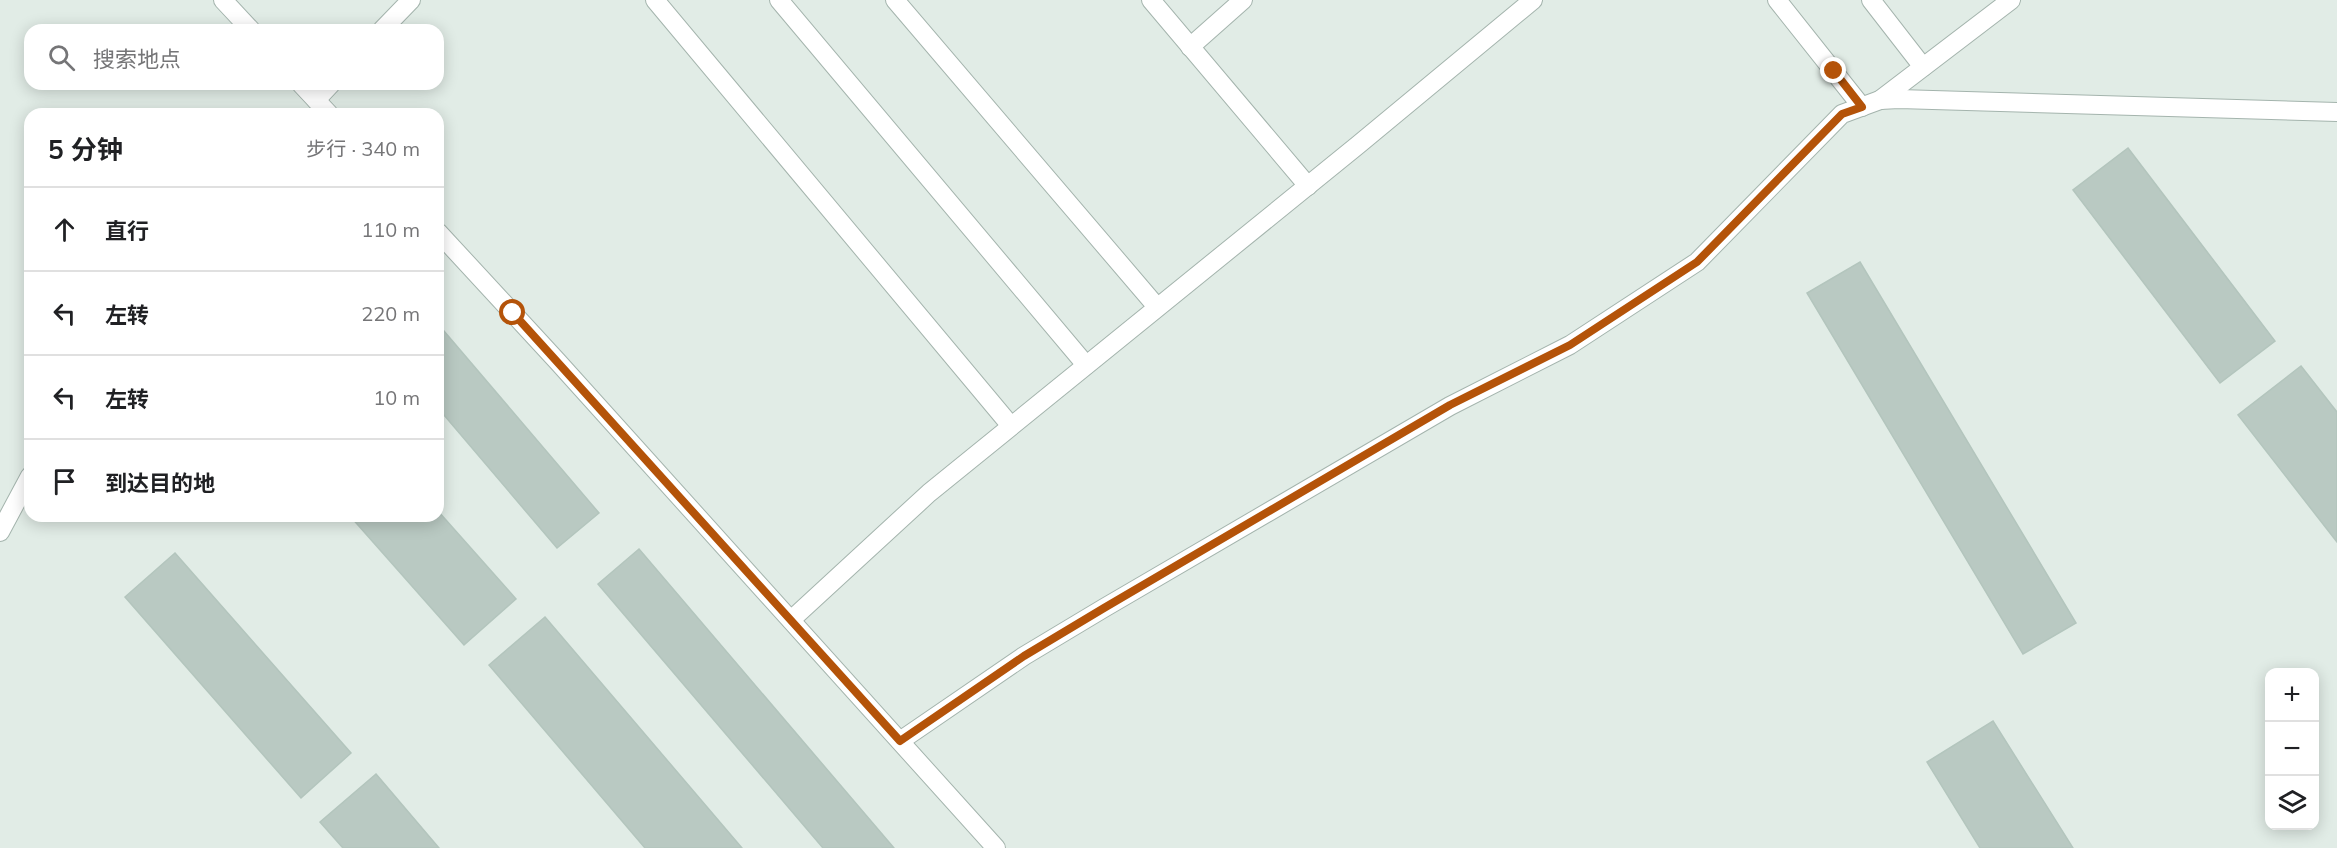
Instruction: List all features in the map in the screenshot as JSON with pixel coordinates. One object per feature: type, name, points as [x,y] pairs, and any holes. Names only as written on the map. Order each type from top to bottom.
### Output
[{"type":"street","points":[[223,0],[245,24]]},
{"type":"street","points":[[388,24],[411,0]]},
{"type":"street","points":[[655,0],[1011,426]]},
{"type":"street","points":[[779,0],[1086,365]]},
{"type":"street","points":[[895,0],[1157,306]]},
{"type":"street","points":[[1151,0],[1308,186]]},
{"type":"street","points":[[1190,47],[1244,0]]},
{"type":"street","points":[[791,620],[929,493],[1308,186],[1533,0]]},
{"type":"street","points":[[1777,0],[1862,107]]},
{"type":"street","points":[[1871,0],[1923,67]]},
{"type":"street","points":[[900,741],[1024,656],[1450,405],[1570,345],[1697,262],[1842,114],[1880,100],[2011,0]]},
{"type":"street","points":[[307,90],[323,108]]},
{"type":"street","points":[[325,108],[330,90]]},
{"type":"street","points":[[1880,100],[2337,112]]},
{"type":"street","points":[[444,239],[996,848]]},
{"type":"street","points":[[0,532],[24,487]]},
{"type":"building","points":[[2128,148],[2275,341],[2220,383],[2073,190]]},
{"type":"building","points":[[1860,262],[2076,623],[2023,654],[1807,293]]},
{"type":"building","points":[[444,331],[599,513],[557,548],[444,415]]},
{"type":"building","points":[[2301,366],[2337,412],[2337,542],[2238,415]]},
{"type":"building","points":[[444,518],[516,599],[464,645],[355,522],[444,522]]},
{"type":"building","points":[[639,549],[894,848],[823,848],[598,584]]},
{"type":"building","points":[[175,553],[351,753],[301,798],[125,597]]},
{"type":"building","points":[[545,617],[742,848],[645,848],[489,665]]},
{"type":"building","points":[[1993,721],[2073,848],[1980,848],[1927,762]]},
{"type":"building","points":[[376,774],[439,848],[343,848],[320,822]]},
{"type":"route","points":[[513,313],[900,741],[1024,656],[1450,405],[1570,345],[1697,262],[1842,114],[1862,107],[1834,71]]}]
